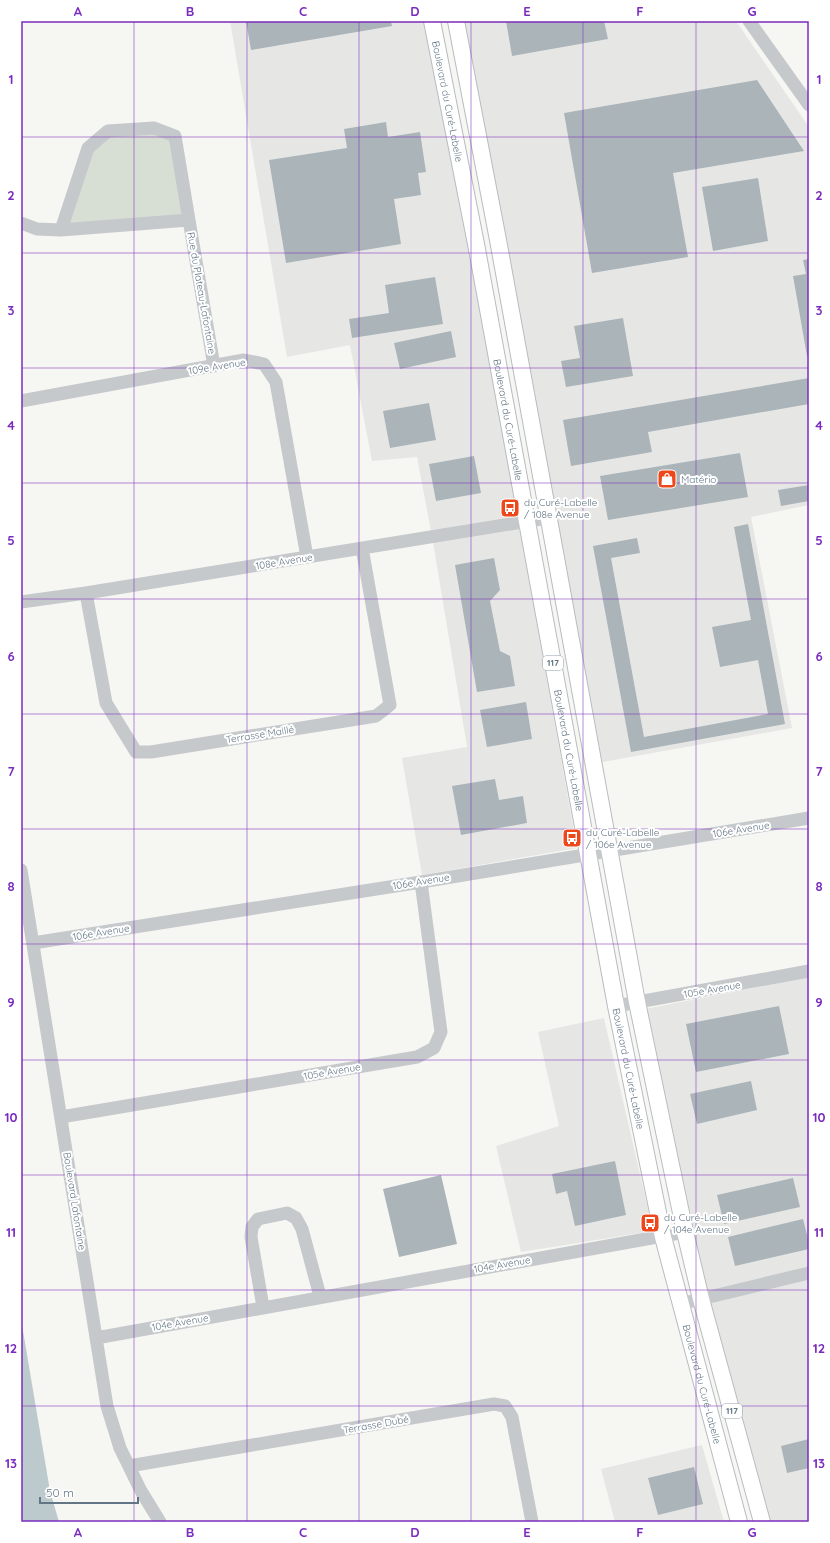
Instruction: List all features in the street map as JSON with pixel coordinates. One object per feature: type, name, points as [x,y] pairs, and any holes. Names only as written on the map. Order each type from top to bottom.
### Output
[{"type":"main road","name":"Boulevard du Curé-Labelle","points":[[432,21],[476,244],[587,854],[616,1006],[663,1236],[739,1522]]},
{"type":"main road","name":"Boulevard du Curé-Labelle","points":[[456,21],[498,240],[547,518],[610,850],[637,1002],[685,1232],[701,1299],[762,1522]]},
{"type":"main road","points":[[476,244],[498,240]]},
{"type":"street","points":[[749,21],[809,105]]},
{"type":"street","name":"Rue du Plateau-Lafontaine","points":[[61,230],[88,148],[108,131],[154,128],[175,136],[214,366]]},
{"type":"street","name":"Rue du Plateau-Lafontaine","points":[[21,223],[37,229],[61,230],[189,220]]},
{"type":"street","name":"109e Avenue","points":[[21,401],[244,360],[264,364],[276,382],[307,557]]},
{"type":"street","name":"108e Avenue","points":[[21,602],[86,593],[547,518]]},
{"type":"street","name":"Terrasse Maillé","points":[[86,593],[106,703],[136,752],[151,752],[376,716],[390,705],[362,548]]},
{"type":"street","name":"106e Avenue","points":[[34,943],[421,882],[809,818]]},
{"type":"street","name":"Boulevard Lafontaine","points":[[21,870],[34,943],[107,1406],[120,1448],[141,1491],[160,1522]]},
{"type":"street","name":"105e Avenue","points":[[61,1117],[416,1057],[434,1048],[441,1032],[421,882]]},
{"type":"street","name":"105e Avenue","points":[[616,1006],[809,971]]},
{"type":"street","points":[[263,1307],[251,1237],[252,1227],[258,1220],[287,1213],[296,1218],[302,1229],[320,1296]]},
{"type":"street","name":"104e Avenue","points":[[96,1338],[320,1296],[685,1232]]},
{"type":"street","points":[[680,1304],[809,1273]]},
{"type":"street","name":"Terrasse Dubé","points":[[129,1466],[494,1404],[505,1406],[512,1417],[532,1522]]},
{"type":"shaded area","points":[[230,21],[429,21],[577,848],[422,875],[402,758],[467,747],[433,542],[417,457],[372,461],[350,345],[287,357]]},
{"type":"shaded area","points":[[459,21],[736,21],[809,127],[809,505],[751,517],[792,728],[597,763]]},
{"type":"shaded area","points":[[154,128],[175,136],[189,220],[61,230],[88,148],[108,131]]},
{"type":"shaded area","points":[[809,977],[809,1522],[766,1522],[696,1268],[640,1010]]},
{"type":"shaded area","points":[[604,1018],[653,1231],[521,1252],[496,1146],[559,1126],[538,1032]]},
{"type":"shaded area","points":[[21,1319],[50,1491],[59,1522],[21,1522]]},
{"type":"shaded area","points":[[702,1445],[724,1522],[615,1522],[601,1469]]},
{"type":"building","points":[[246,21],[391,21],[392,26],[251,50]]},
{"type":"building","points":[[506,21],[604,21],[608,39],[512,56]]},
{"type":"building","points":[[757,80],[804,151],[673,173],[688,257],[592,273],[564,113]]},
{"type":"building","points":[[386,122],[388,137],[420,132],[426,172],[418,173],[421,195],[394,199],[401,244],[286,263],[269,160],[347,148],[344,129]]},
{"type":"building","points":[[758,178],[768,241],[713,251],[702,187]]},
{"type":"building","points":[[809,259],[809,356],[807,356],[793,276],[806,274],[803,260]]},
{"type":"building","points":[[435,277],[443,324],[352,338],[349,319],[389,313],[385,285]]},
{"type":"building","points":[[623,318],[633,376],[566,387],[561,361],[580,358],[574,326]]},
{"type":"building","points":[[451,331],[456,357],[400,369],[394,343]]},
{"type":"building","points":[[809,378],[809,404],[648,432],[652,452],[571,466],[563,420]]},
{"type":"building","points":[[429,403],[436,440],[390,448],[383,411]]},
{"type":"building","points":[[740,453],[748,497],[608,520],[600,476]]},
{"type":"building","points":[[474,456],[481,493],[436,501],[429,464]]},
{"type":"building","points":[[809,485],[809,501],[781,506],[778,490]]},
{"type":"building","points":[[748,524],[785,724],[631,752],[593,546],[637,538],[640,553],[611,558],[644,737],[768,714],[758,660],[720,667],[712,627],[751,620],[734,527]]},
{"type":"building","points":[[494,558],[500,590],[490,601],[500,651],[510,656],[515,686],[477,692],[455,565]]},
{"type":"building","points":[[526,702],[532,739],[487,747],[480,710]]},
{"type":"building","points":[[495,779],[499,800],[523,796],[527,823],[461,835],[452,786]]},
{"type":"building","points":[[779,1006],[789,1054],[696,1072],[686,1024]]},
{"type":"building","points":[[751,1081],[757,1110],[697,1124],[690,1094]]},
{"type":"building","points":[[615,1161],[626,1215],[575,1226],[567,1191],[556,1194],[552,1174]]},
{"type":"building","points":[[441,1175],[457,1244],[399,1257],[383,1189]]},
{"type":"building","points":[[793,1178],[800,1207],[724,1224],[717,1195]]},
{"type":"building","points":[[803,1219],[809,1249],[735,1266],[728,1237]]},
{"type":"building","points":[[809,1439],[809,1468],[787,1473],[781,1446]]},
{"type":"building","points":[[694,1467],[703,1504],[658,1515],[648,1478]]},
{"type":"place","name":"Matério","points":[[667,479]]},
{"type":"place","name":"du Curé-Labelle / 108e Avenue","points":[[510,508]]},
{"type":"place","name":"du Curé-Labelle / 106e Avenue","points":[[572,838]]},
{"type":"place","name":"du Curé-Labelle / 104e Avenue","points":[[650,1223]]}]
